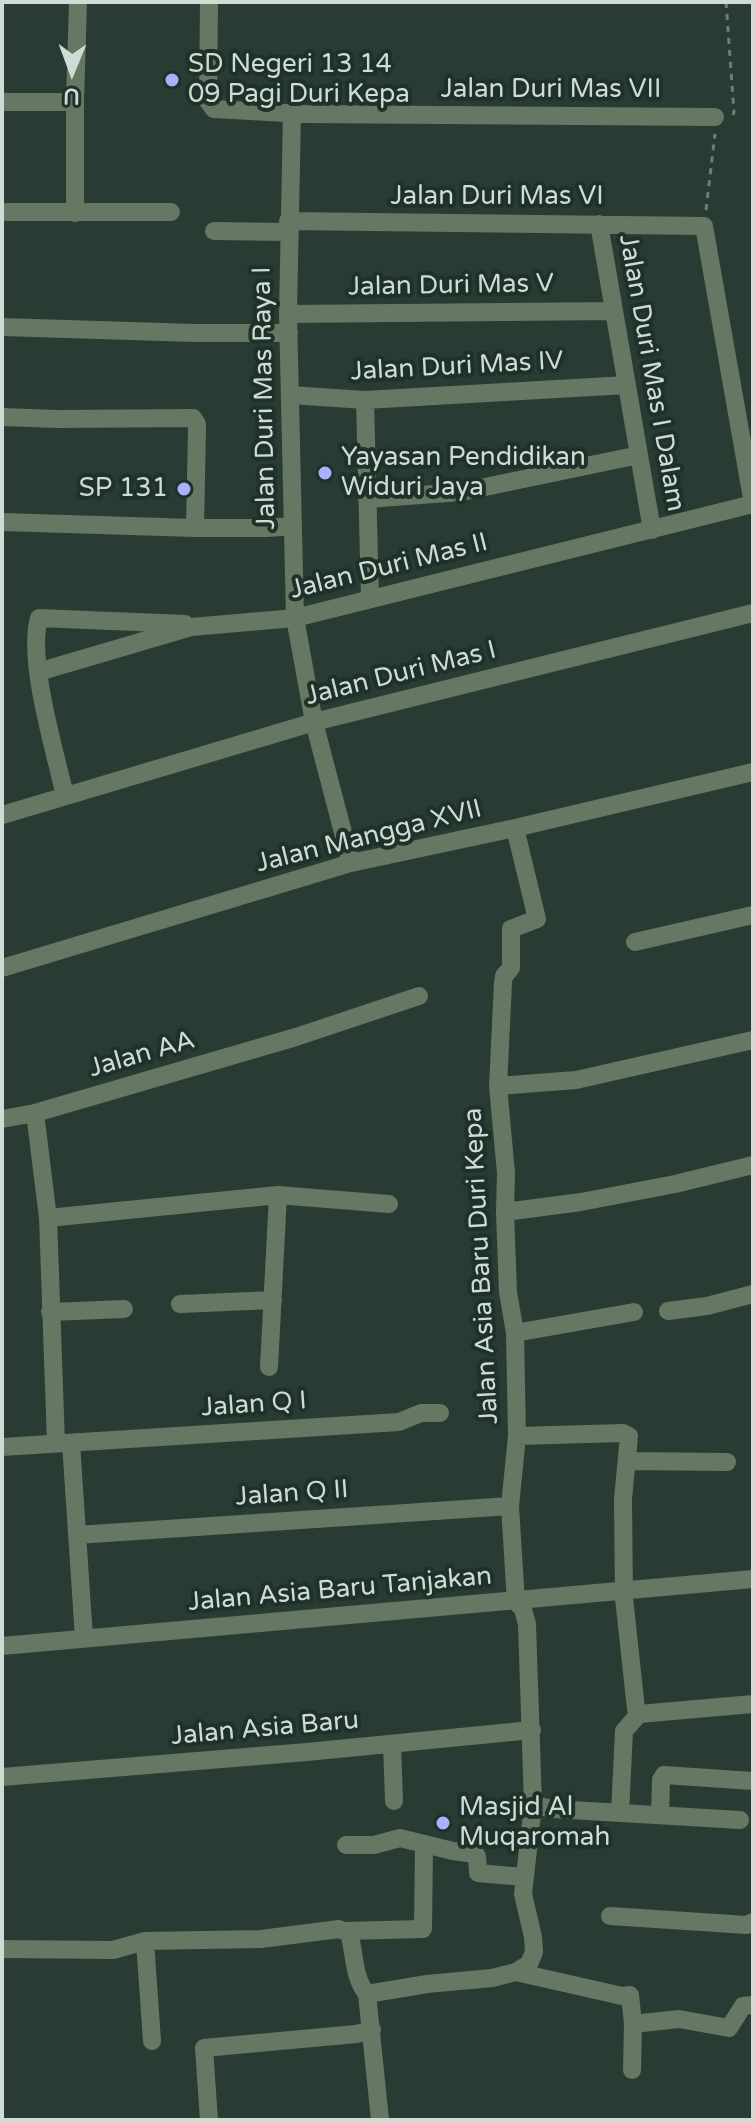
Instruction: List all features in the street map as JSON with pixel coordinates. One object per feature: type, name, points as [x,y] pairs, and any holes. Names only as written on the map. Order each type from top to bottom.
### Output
[{"type":"street","points":[[75,213],[78,2]]},
{"type":"street","points":[[209,2],[210,106],[218,110],[292,113]]},
{"type":"street","points":[[2,102],[75,102]]},
{"type":"street","name":"Jalan Duri Mas VII","points":[[292,113],[715,117]]},
{"type":"street","name":"Jalan Duri Mas Raya I","points":[[292,113],[288,324],[295,618],[314,722],[351,863]]},
{"type":"street","points":[[2,212],[171,212]]},
{"type":"street","name":"Jalan Duri Mas I Dalam","points":[[599,224],[652,530]]},
{"type":"street","name":"Jalan Duri Mas VI","points":[[214,231],[288,227],[704,226],[753,504]]},
{"type":"street","name":"Jalan Duri Mas V","points":[[2,327],[195,333],[288,324],[614,311]]},
{"type":"street","name":"Jalan Duri Mas IV","points":[[290,395],[365,400],[627,385]]},
{"type":"street","points":[[365,400],[370,599]]},
{"type":"street","points":[[2,417],[190,417],[195,420],[197,428],[195,528]]},
{"type":"street","points":[[367,499],[461,492],[639,455]]},
{"type":"street","name":"Jalan Duri Mas II","points":[[38,672],[191,627],[295,618],[753,504]]},
{"type":"street","points":[[2,522],[195,528],[293,526]]},
{"type":"street","name":"Jalan Duri Mas I","points":[[2,815],[314,722],[753,613]]},
{"type":"street","points":[[65,796],[38,672],[37,621],[42,617],[181,623],[191,627]]},
{"type":"street","name":"Jalan Mangga XVII","points":[[2,968],[351,863],[753,772]]},
{"type":"street","name":"Jalan Asia Baru Duri Kepa","points":[[515,828],[537,919],[511,929],[511,968],[504,976],[498,1086],[506,1173],[508,1292],[515,1333],[517,1436],[510,1506],[516,1602]]},
{"type":"street","points":[[635,942],[753,915]]},
{"type":"street","name":"Jalan AA","points":[[2,1119],[35,1113],[296,1037],[419,996]]},
{"type":"street","points":[[498,1086],[576,1080],[753,1040]]},
{"type":"street","points":[[35,1113],[48,1218],[50,1312],[63,1443],[77,1535],[84,1638]]},
{"type":"street","points":[[505,1212],[581,1202],[753,1165]]},
{"type":"street","points":[[48,1218],[278,1195],[389,1204]]},
{"type":"street","points":[[269,1367],[278,1195]]},
{"type":"street","points":[[668,1311],[707,1306],[753,1294]]},
{"type":"street","points":[[180,1304],[273,1300]]},
{"type":"street","points":[[50,1312],[124,1309]]},
{"type":"street","points":[[515,1333],[634,1312]]},
{"type":"street","name":"Jalan Q I","points":[[63,1443],[399,1422],[421,1413],[440,1413]]},
{"type":"street","points":[[517,1436],[623,1433],[629,1438],[623,1499],[624,1590],[626,1633],[639,1714]]},
{"type":"street","points":[[2,1447],[63,1443]]},
{"type":"street","points":[[627,1461],[727,1462]]},
{"type":"street","name":"Jalan Q II","points":[[77,1535],[510,1506]]},
{"type":"street","points":[[516,1602],[753,1579]]},
{"type":"street","name":"Jalan Asia Baru Tanjakan","points":[[2,1646],[516,1602],[523,1609],[527,1624],[533,1805],[523,1894],[534,1952],[529,1964],[516,1972]]},
{"type":"street","points":[[620,1813],[624,1731],[639,1714],[753,1704]]},
{"type":"street","name":"Jalan Asia Baru","points":[[2,1777],[532,1730]]},
{"type":"street","points":[[392,1744],[394,1801]]},
{"type":"street","points":[[660,1814],[661,1780],[664,1775],[753,1781]]},
{"type":"street","points":[[533,1805],[554,1809],[740,1820]]},
{"type":"street","points":[[346,1845],[374,1845],[400,1838],[475,1854],[478,1873],[524,1877]]},
{"type":"street","points":[[2,1949],[113,1950],[145,1941],[261,1939],[333,1930],[423,1929],[424,1844]]},
{"type":"street","points":[[610,1916],[747,1925],[753,1922]]},
{"type":"street","points":[[344,1931],[349,1933],[361,1987],[367,1994],[380,2120]]},
{"type":"street","points":[[145,1941],[152,2041]]},
{"type":"street","points":[[367,1994],[492,1978],[516,1972],[622,1996],[630,1995],[632,2070]]},
{"type":"street","points":[[633,2024],[679,2019],[729,2028],[743,2006],[753,2005]]},
{"type":"street","points":[[209,2120],[204,2048],[372,2030]]},
{"type":"place","name":"SD Negeri 13 14 09 Pagi Duri Kepa","points":[[172,80]]},
{"type":"place","name":"Yayasan Pendidikan Widuri Jaya","points":[[325,473]]},
{"type":"place","name":"SP 131","points":[[184,489]]},
{"type":"place","name":"Masjid Al Muqaromah","points":[[443,1823]]}]
